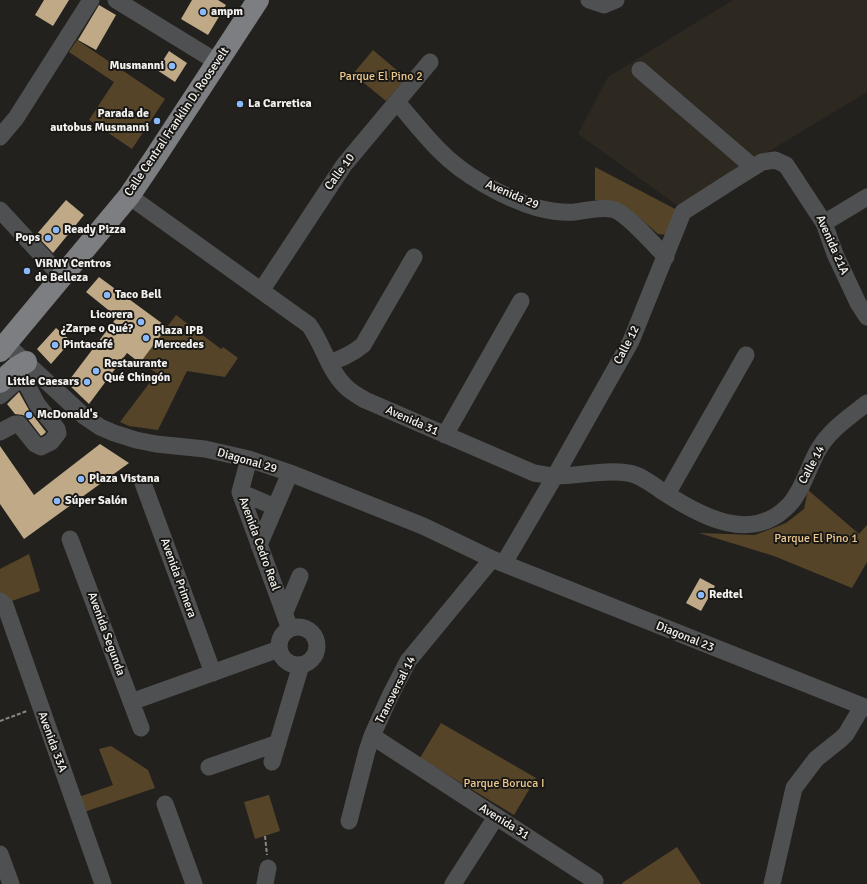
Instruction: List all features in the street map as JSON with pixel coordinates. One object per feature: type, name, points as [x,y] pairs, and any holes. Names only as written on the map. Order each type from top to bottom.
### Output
[{"type":"main road","name":"Calle Central Franklin D. Roosevelt","points":[[3,347],[129,196],[258,0]]},
{"type":"main road","points":[[0,382],[16,368],[26,362]]},
{"type":"street","points":[[0,137],[16,118],[91,0]]},
{"type":"street","points":[[116,0],[217,62]]},
{"type":"street","points":[[590,0],[600,4],[612,2]]},
{"type":"street","name":"Calle 10","points":[[261,291],[344,165],[430,62]]},
{"type":"street","points":[[640,70],[753,168]]},
{"type":"street","name":"Avenida 29","points":[[397,102],[438,150],[457,167],[486,185],[517,200],[539,208],[558,212],[602,209],[616,211],[626,218],[666,257]]},
{"type":"street","name":"Calle 12","points":[[498,561],[555,476],[631,341],[683,212],[762,162],[775,160]]},
{"type":"street","name":"Avenida 21A","points":[[775,160],[786,165],[824,223],[835,254],[864,306]]},
{"type":"street","name":"Avenida 31","points":[[129,196],[309,325],[317,336],[329,363],[338,378],[353,393],[365,400],[534,473],[555,476],[594,472],[628,473],[640,477],[667,494],[713,518],[730,524],[745,526],[757,524]]},
{"type":"street","points":[[824,223],[867,197]]},
{"type":"street","points":[[0,210],[61,276]]},
{"type":"street","points":[[329,363],[348,356],[363,345],[414,257]]},
{"type":"street","points":[[445,435],[521,301]]},
{"type":"street","name":"Diagonal 29","points":[[3,347],[26,362],[84,416],[100,427],[136,440],[205,449],[249,459],[290,473],[423,526],[498,561]]},
{"type":"street","points":[[667,494],[746,355]]},
{"type":"street","points":[[0,396],[17,381],[27,385],[34,399],[57,429],[58,433],[51,442],[41,447],[35,444],[18,424],[15,424],[0,432]]},
{"type":"street","name":"Calle 14","points":[[757,524],[769,520],[790,504],[798,492],[818,450],[832,432],[848,417],[867,404]]},
{"type":"street","name":"Avenida Cedro Real","points":[[249,459],[240,492],[290,629]]},
{"type":"street","points":[[259,545],[290,473]]},
{"type":"street","name":"Avenida Primera","points":[[143,483],[213,673]]},
{"type":"street","points":[[240,492],[275,507]]},
{"type":"street","name":"Avenida Segunda","points":[[70,539],[141,728]]},
{"type":"street","name":"Diagonal 23","points":[[498,561],[864,707]]},
{"type":"street","name":"Transversal 14","points":[[349,821],[372,736],[408,661],[498,561]]},
{"type":"street","points":[[284,612],[300,576]]},
{"type":"street","name":"Avenida 33A","points":[[0,601],[5,605],[103,884]]},
{"type":"street","points":[[296,627],[303,628],[313,635],[317,647],[316,653],[308,663],[302,665],[290,663],[285,660],[279,649],[281,637],[290,629],[296,627]]},
{"type":"street","points":[[131,702],[279,649]]},
{"type":"street","points":[[272,762],[302,665]]},
{"type":"street","points":[[772,884],[794,788],[816,759],[841,740],[864,707]]},
{"type":"street","name":"Avenida 31","points":[[372,736],[496,816],[586,879]]},
{"type":"street","points":[[209,767],[278,743]]},
{"type":"street","points":[[165,804],[194,884]]},
{"type":"street","points":[[453,884],[496,816]]},
{"type":"street","points":[[0,854],[11,884]]},
{"type":"path","points":[[0,720],[40,706]]},
{"type":"path","points":[[265,836],[266,876]]},
{"type":"shaded area","points":[[733,0],[867,0],[867,92],[678,206],[578,134],[608,77]]},
{"type":"green space","points":[[77,40],[165,99],[132,149],[89,120],[114,82],[69,52]]},
{"type":"green space","name":"Parque El Pino 2","points":[[373,50],[406,78],[386,101],[353,74]]},
{"type":"green space","points":[[595,167],[677,210],[669,235],[658,234],[640,218],[622,206],[595,200]]},
{"type":"green space","points":[[176,315],[221,349],[223,347],[238,358],[225,377],[187,371],[158,430],[129,426],[120,422],[157,373],[140,363]]},
{"type":"green space","name":"Parque El Pino 1","points":[[808,490],[859,534],[867,525],[867,562],[852,588],[774,556],[699,533],[755,535],[786,523],[804,509]]},
{"type":"green space","points":[[29,554],[40,591],[9,602],[0,595],[0,569]]},
{"type":"green space","name":"Parque Boruca I","points":[[441,723],[536,778],[514,815],[420,758]]},
{"type":"green space","points":[[111,746],[148,770],[155,788],[84,812],[79,797],[113,785],[99,749]]},
{"type":"green space","points":[[269,795],[280,831],[255,839],[244,802]]},
{"type":"green space","points":[[677,847],[701,884],[622,883]]},
{"type":"building","points":[[44,0],[69,0],[53,26],[35,15]]},
{"type":"building","name":"ampm","points":[[192,0],[218,0],[226,5],[208,35],[181,19]]},
{"type":"building","points":[[99,5],[116,15],[96,50],[78,40]]},
{"type":"building","name":"Musmanni","points":[[169,51],[187,63],[175,82],[157,70]]},
{"type":"building","points":[[66,200],[84,215],[53,253],[36,235]]},
{"type":"building","name":"Plaza IPB Mercedes","points":[[99,277],[167,327],[140,363],[127,353],[89,404],[67,383],[117,317],[86,292]]},
{"type":"building","points":[[56,328],[71,341],[51,364],[37,349]]},
{"type":"building","points":[[19,392],[29,410],[46,432],[41,436],[27,418],[23,415],[15,414],[7,404]]},
{"type":"building","name":"Plaza Vistana","points":[[100,444],[129,463],[24,539],[0,504],[0,446],[34,495]]},
{"type":"building","name":"Redtel","points":[[700,578],[715,586],[701,611],[686,603]]},
{"type":"place","name":"ampm","points":[[203,12]]},
{"type":"place","name":"Musmanni","points":[[172,66]]},
{"type":"place","name":"La Carretica","points":[[240,104]]},
{"type":"place","name":"Parada de autobus Musmanni","points":[[157,121]]},
{"type":"place","name":"Ready Pizza","points":[[56,230]]},
{"type":"place","name":"Pops","points":[[48,238]]},
{"type":"place","name":"ViRNY Centros de Belleza","points":[[27,271]]},
{"type":"place","name":"Taco Bell","points":[[107,295]]},
{"type":"place","name":"Licorera ¿Zarpe o Qué?","points":[[141,322]]},
{"type":"place","name":"Plaza IPB Mercedes","points":[[146,338]]},
{"type":"place","name":"Pintacafé","points":[[55,345]]},
{"type":"place","name":"Restaurante Qué Chingón","points":[[96,371]]},
{"type":"place","name":"Little Caesars","points":[[87,382]]},
{"type":"place","name":"McDonald's","points":[[29,415]]},
{"type":"place","name":"Plaza Vistana","points":[[81,479]]},
{"type":"place","name":"Súper Salón","points":[[57,501]]},
{"type":"place","name":"Redtel","points":[[701,595]]}]
